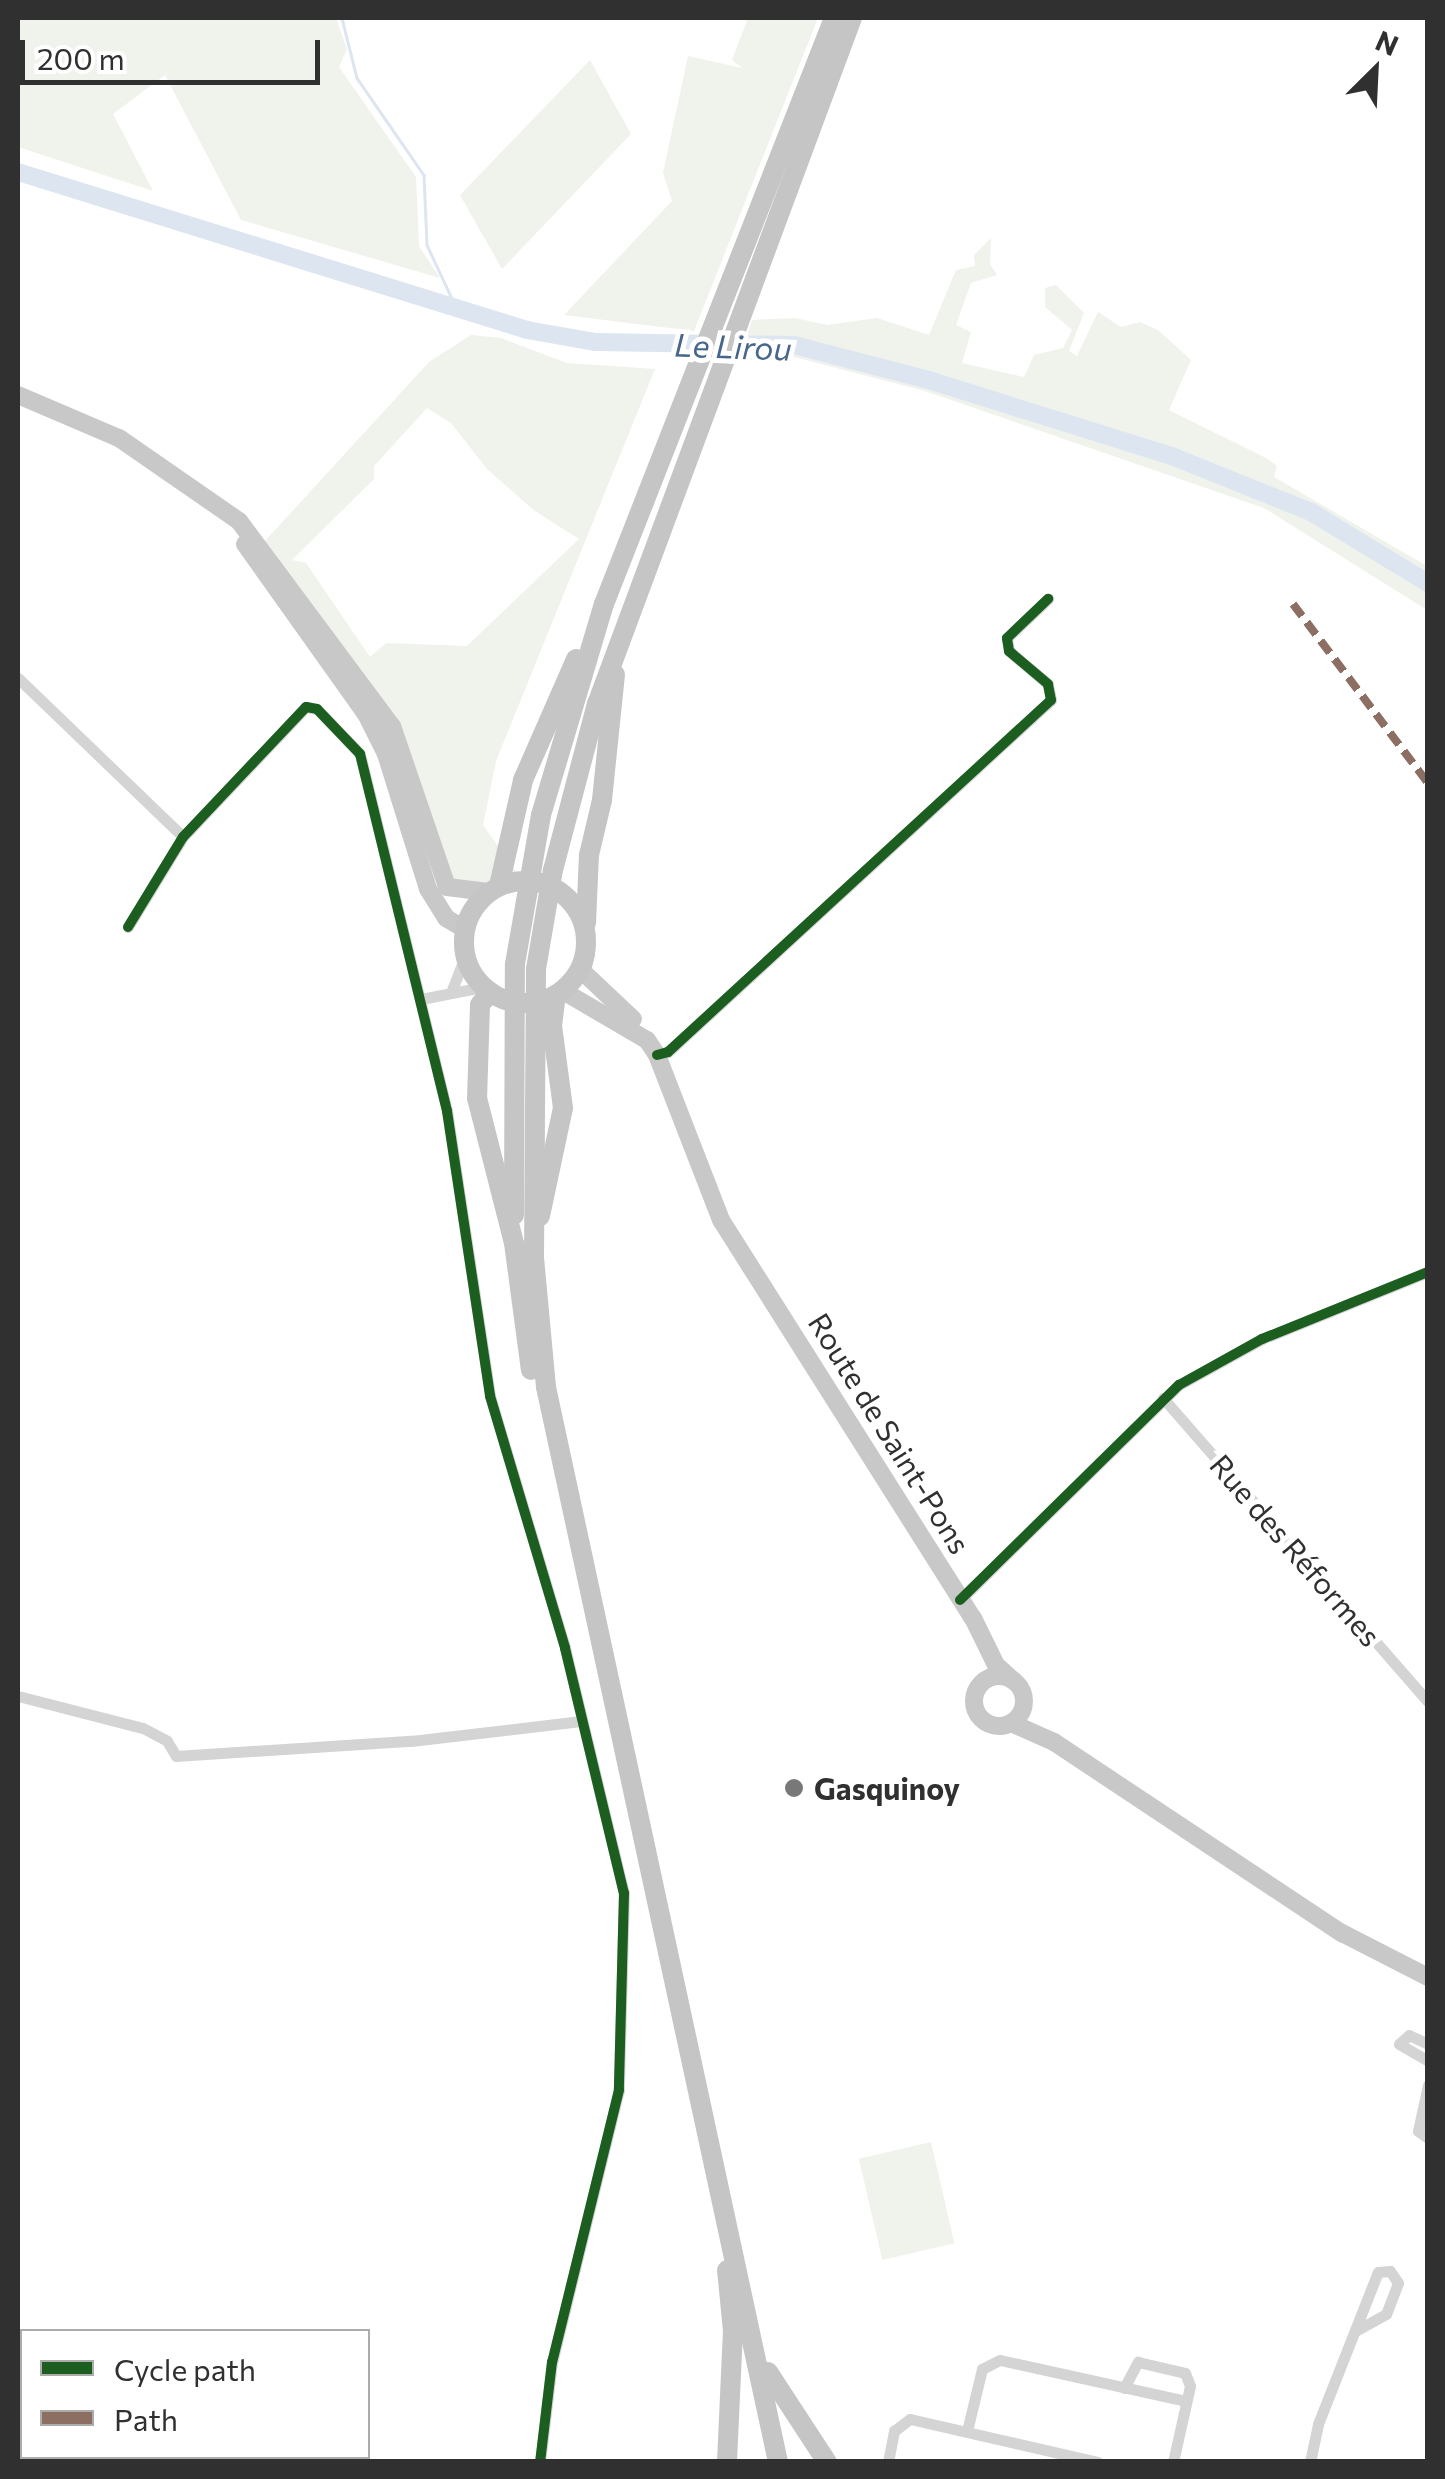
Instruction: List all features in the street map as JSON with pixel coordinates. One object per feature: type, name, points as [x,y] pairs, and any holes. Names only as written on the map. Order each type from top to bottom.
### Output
[{"type":"highway","points":[[774,2462],[734,2244],[546,1387],[534,1257],[536,969],[566,818],[636,590],[710,392],[738,292],[834,18]]},
{"type":"highway","points":[[556,995],[522,1004],[489,991],[465,956],[464,928],[500,886],[522,780],[604,604],[689,385],[738,292],[852,18]]},
{"type":"highway","points":[[534,1257],[563,1108],[552,1026],[556,995],[586,944],[589,855],[602,800],[617,657],[636,590]]},
{"type":"highway","points":[[514,1243],[514,964],[524,894],[604,604]]},
{"type":"highway","points":[[500,886],[560,892],[586,944]]},
{"type":"highway","points":[[489,991],[480,1005],[477,1098],[514,1243],[534,1390],[727,2268],[774,2462]]},
{"type":"highway","points":[[734,2244],[771,2382],[827,2462]]},
{"type":"highway","points":[[727,2268],[733,2331],[727,2462]]},
{"type":"main road","points":[[18,396],[89,422],[191,485],[240,521],[374,696],[408,762],[446,886],[500,886]]},
{"type":"main road","points":[[191,485],[253,555],[366,714],[386,754],[428,890],[446,918],[464,928]]},
{"type":"main road","name":"Route de Saint-Pons","points":[[586,944],[582,971],[663,1053],[706,1193],[961,1601],[996,1665],[1014,1682]]},
{"type":"main road","points":[[556,995],[647,1040],[663,1053]]},
{"type":"main road","name":"Route de Saint-Pons","points":[[961,1601],[982,1664],[981,1683]]},
{"type":"main road","points":[[1054,1742],[1024,1704],[1014,1682],[997,1676],[981,1683],[974,1698],[977,1714],[994,1726],[1011,1723],[1054,1742],[1289,1900],[1428,1977]]},
{"type":"main road","points":[[1011,1723],[1024,1704]]},
{"type":"main road","points":[[1289,1900],[1428,1967]]},
{"type":"street","points":[[663,1053],[1051,700],[1048,684],[1009,650],[1008,638],[1048,599]]},
{"type":"street","points":[[18,678],[183,837]]},
{"type":"street","points":[[128,927],[183,837],[306,707],[317,709],[368,773],[447,1110],[490,1396],[581,1721],[624,1892],[619,2090],[552,2362],[540,2462]]},
{"type":"street","points":[[452,990],[465,956]]},
{"type":"street","points":[[421,999],[452,990],[489,991]]},
{"type":"street","points":[[961,1601],[1163,1398],[1262,1339],[1428,1272]]},
{"type":"street","name":"Rue des Réformes","points":[[1163,1398],[1428,1702]]},
{"type":"street","points":[[18,1696],[143,1728],[167,1741],[176,1756],[411,1742],[581,1721]]},
{"type":"street","points":[[1428,2044],[1409,2035],[1399,2044],[1428,2061]]},
{"type":"street","points":[[1428,2085],[1418,2131],[1428,2138]]},
{"type":"street","points":[[1310,2462],[1318,2424],[1378,2272],[1390,2271],[1398,2282],[1386,2314],[1355,2331]]},
{"type":"street","points":[[1124,2388],[1132,2367],[1146,2361],[1185,2373],[1186,2401],[1173,2462]]},
{"type":"street","points":[[967,2431],[988,2363],[1186,2401]]},
{"type":"street","points":[[888,2462],[901,2423],[967,2431],[1097,2462]]},
{"type":"shaded area","points":[[18,18],[336,18],[347,49],[339,67],[416,177],[419,246],[440,278],[241,220],[165,75],[113,114],[153,191],[18,147]]},
{"type":"shaded area","points":[[748,18],[818,18],[694,331],[564,315],[672,201],[663,173],[688,56],[742,68],[732,60]]},
{"type":"shaded area","points":[[590,60],[631,134],[502,269],[460,195]]},
{"type":"shaded area","points":[[991,238],[990,264],[997,275],[971,283],[956,325],[971,332],[962,363],[1024,377],[1034,355],[1063,348],[1072,330],[1045,307],[1045,288],[1056,285],[1084,313],[1069,351],[1077,356],[1098,312],[1121,327],[1140,322],[1158,330],[1191,360],[1169,410],[1268,459],[1277,466],[1274,477],[1427,566],[1427,580],[1327,518],[1173,454],[919,372],[796,343],[745,341],[752,320],[795,318],[827,325],[877,318],[929,335],[956,270],[975,266],[974,255]]},
{"type":"shaded area","points":[[471,335],[501,338],[567,363],[655,369],[496,761],[483,825],[521,879],[487,904],[462,898],[449,882],[413,767],[264,542],[429,362]],"holes":[[[427,408],[451,423],[487,469],[535,511],[579,539],[467,646],[386,643],[370,657],[306,563],[292,560],[374,479],[374,466]]]},
{"type":"shaded area","points":[[745,349],[796,350],[932,385],[1173,462],[1325,525],[1427,589],[1427,610],[1264,508],[925,391],[794,357],[741,361]]},
{"type":"shaded area","points":[[931,2142],[954,2243],[882,2260],[859,2159]]},
{"type":"waterway","points":[[342,18],[357,78],[424,175],[427,245],[456,307]]},
{"type":"waterway","name":"Le Lirou","points":[[18,172],[527,330],[596,342],[794,345],[932,381],[1174,457],[1311,512],[1428,583]]},
{"type":"marked path","points":[[1293,604],[1428,783]]},
{"type":"cycle path","points":[[657,1055],[668,1052],[1051,700],[1048,684],[1009,651],[1007,638],[1048,599]]},
{"type":"cycle path","points":[[128,927],[183,837],[306,707],[317,709],[360,754],[447,1111],[490,1396],[565,1648],[624,1893],[619,2090],[552,2362],[540,2462]]},
{"type":"cycle path","points":[[960,1600],[1179,1385],[1262,1339],[1428,1272]]},
{"type":"place","name":"Gasquinoy","points":[[794,1788]]}]
